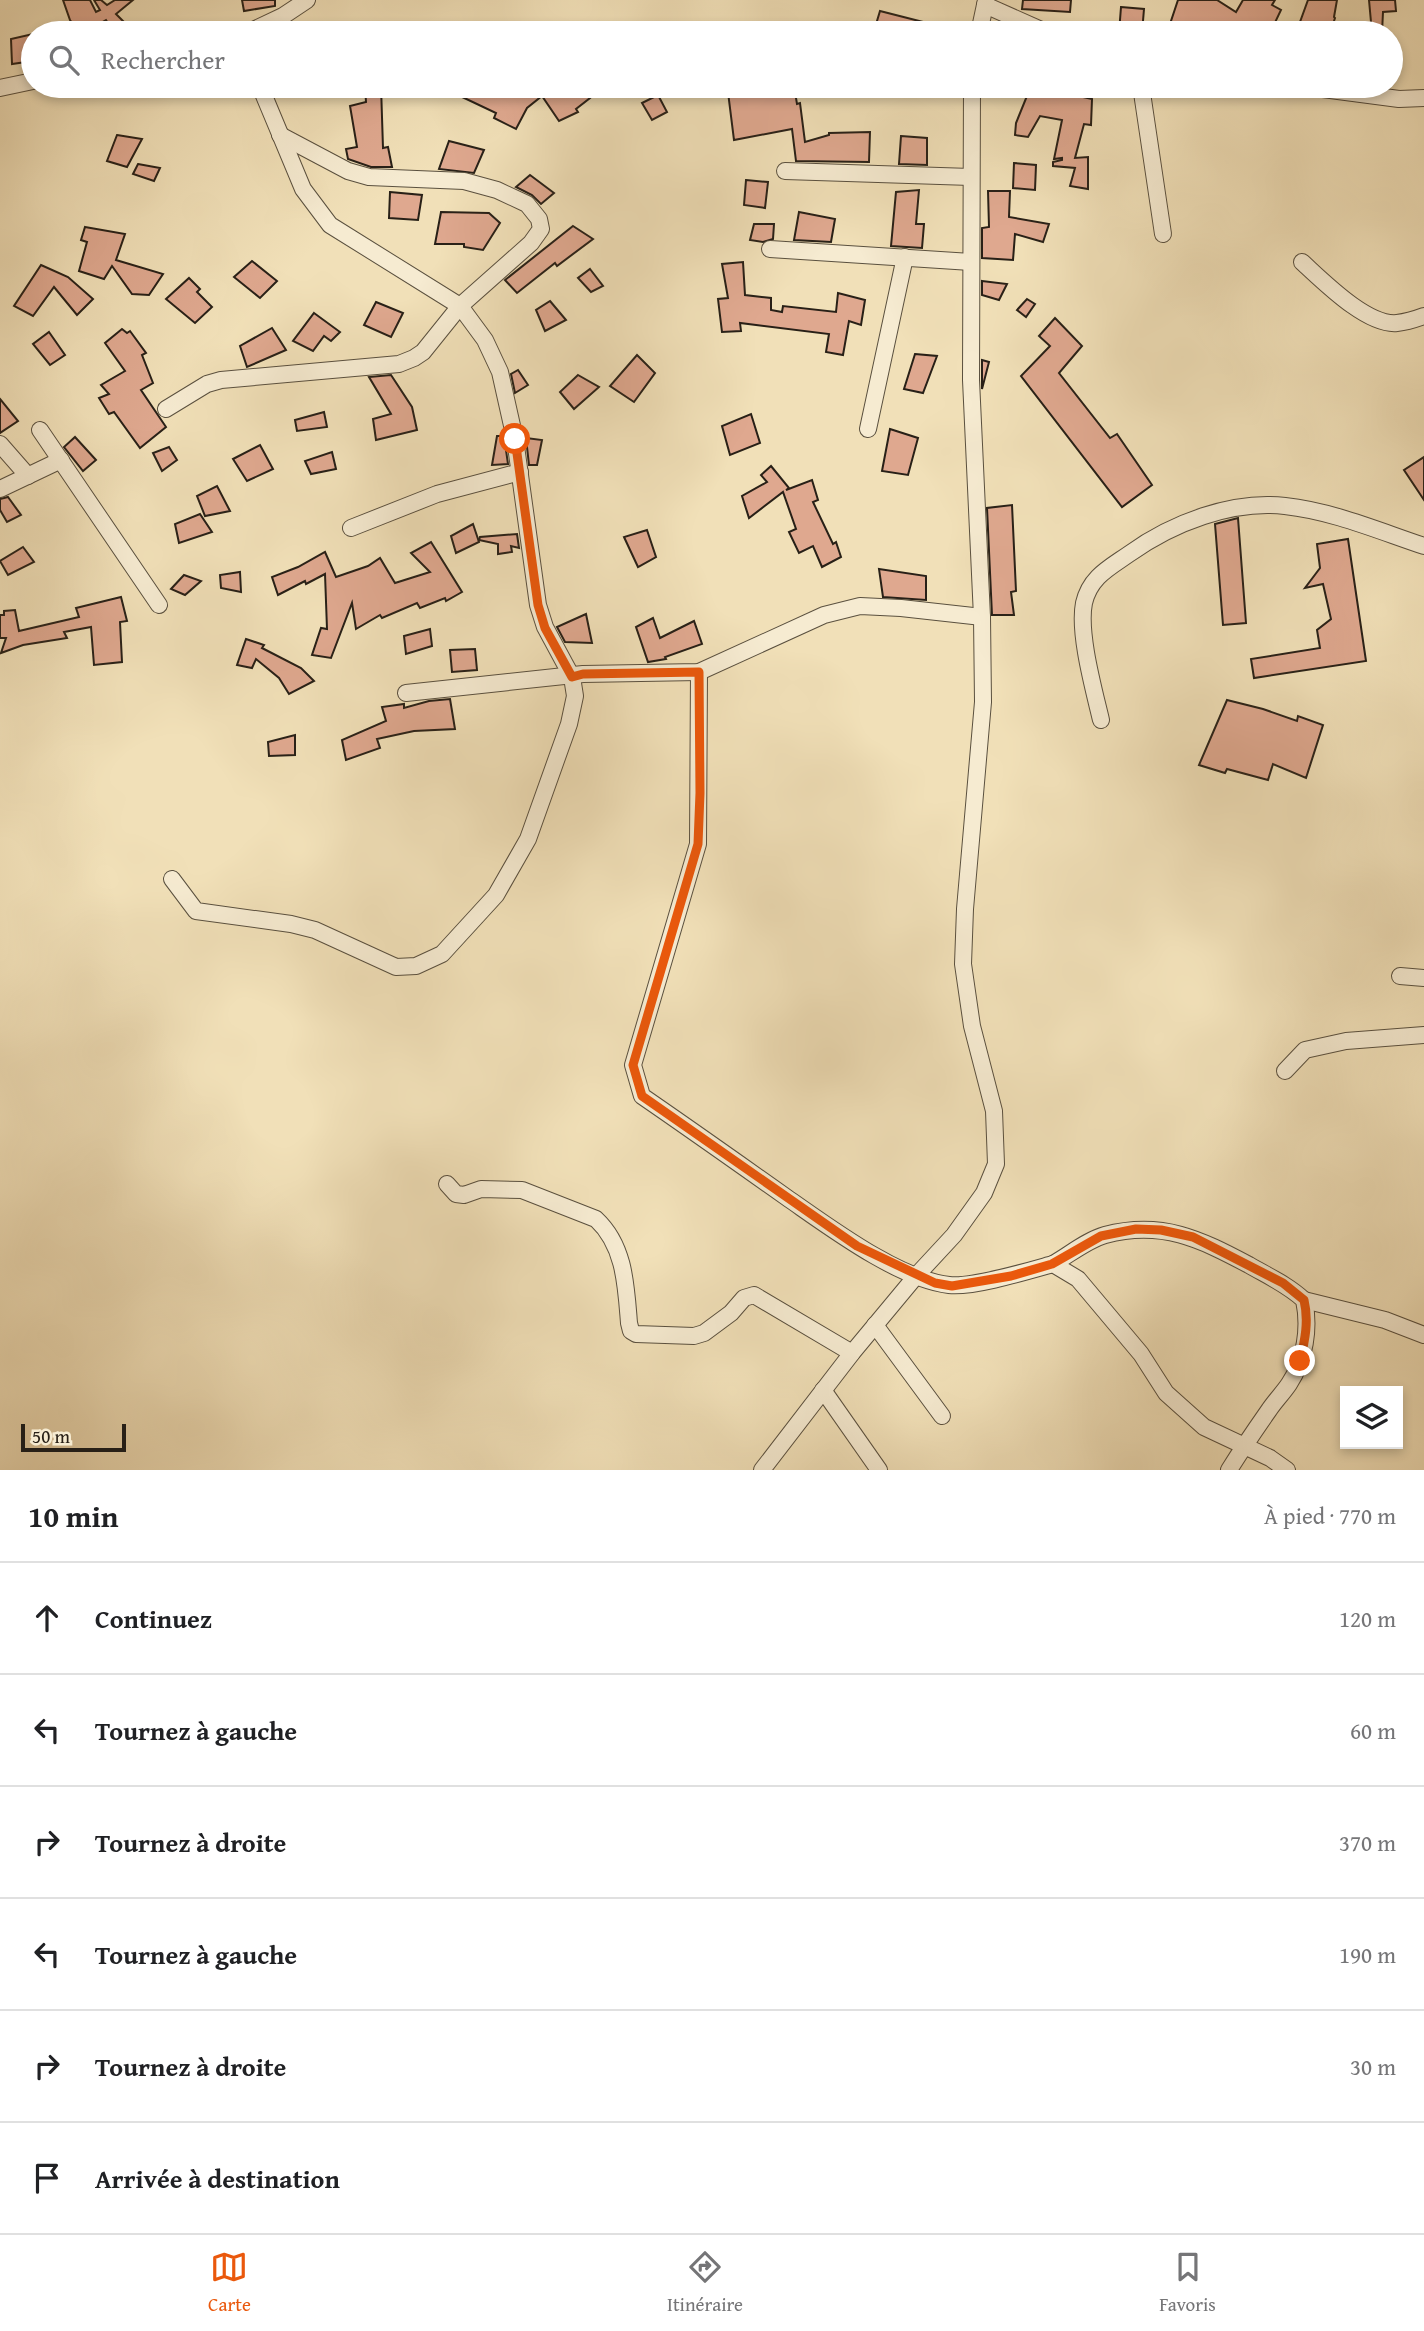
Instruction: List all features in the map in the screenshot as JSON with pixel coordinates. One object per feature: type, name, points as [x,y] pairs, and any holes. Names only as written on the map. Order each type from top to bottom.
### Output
[{"type":"street","points":[[272,21],[307,0]]},
{"type":"street","points":[[982,21],[986,3],[1023,21]]},
{"type":"street","points":[[0,88],[21,84]]},
{"type":"street","points":[[172,879],[194,909],[201,913],[291,924],[315,930],[396,967],[416,966],[442,954],[496,895],[528,839],[569,724],[575,696],[572,677],[545,628],[538,605],[520,472],[500,372],[485,340],[460,306],[330,225],[303,189],[265,98]]},
{"type":"street","points":[[762,1470],[852,1353],[916,1276],[954,1236],[984,1193],[996,1164],[994,1111],[972,1027],[963,964],[982,702],[982,617],[971,380],[972,98]]},
{"type":"street","points":[[1143,98],[1163,234]]},
{"type":"street","points":[[1388,98],[1424,98]]},
{"type":"street","points":[[166,410],[207,384],[221,380],[399,364],[414,358],[423,352],[460,306],[531,243],[541,229],[539,219],[527,204],[497,190],[464,181],[369,177],[348,171],[280,135]]},
{"type":"street","points":[[785,171],[971,177]]},
{"type":"street","points":[[771,249],[971,262]]},
{"type":"street","points":[[868,429],[905,257]]},
{"type":"street","points":[[1301,262],[1343,299],[1367,315],[1395,324],[1424,316]]},
{"type":"street","points":[[40,430],[159,606]]},
{"type":"street","points":[[0,444],[28,476]]},
{"type":"street","points":[[0,489],[61,460]]},
{"type":"street","points":[[351,528],[438,494],[520,472]]},
{"type":"street","points":[[1101,720],[1086,649],[1084,604],[1094,578],[1145,542],[1222,511],[1256,505],[1307,509],[1424,546]]},
{"type":"street","points":[[406,693],[583,674],[699,672],[839,610],[860,606],[982,617]]},
{"type":"street","points":[[699,672],[698,844],[633,1065],[642,1096],[857,1246],[935,1283],[952,1286],[1011,1276],[1052,1264],[1101,1236],[1136,1229],[1161,1230],[1193,1237],[1222,1251],[1283,1283],[1304,1300],[1384,1320],[1424,1335]]},
{"type":"street","points":[[1401,976],[1424,978]]},
{"type":"street","points":[[1285,1071],[1305,1050],[1346,1041],[1424,1035]]},
{"type":"street","points":[[447,1184],[456,1194],[464,1195],[481,1189],[522,1190],[596,1219],[603,1225],[621,1258],[629,1323],[631,1331],[636,1334],[694,1336],[704,1333],[731,1313],[744,1298],[754,1295],[852,1353]]},
{"type":"street","points":[[1052,1264],[1078,1279],[1141,1354],[1166,1393],[1204,1427],[1270,1458],[1287,1470]]},
{"type":"street","points":[[1230,1470],[1289,1384],[1300,1361],[1306,1326],[1304,1300]]},
{"type":"street","points":[[875,1325],[942,1416]]},
{"type":"street","points":[[823,1390],[879,1470]]},
{"type":"building","points":[[63,0],[90,0],[96,12],[100,10],[94,0],[101,0],[107,5],[115,0],[133,0],[116,14],[123,21],[70,20]]},
{"type":"building","points":[[242,0],[275,0],[275,6],[244,11]]},
{"type":"building","points":[[1023,0],[1071,0],[1070,12],[1022,9]]},
{"type":"building","points":[[1178,0],[1217,0],[1236,12],[1243,0],[1275,0],[1272,5],[1281,10],[1276,21],[1171,21]]},
{"type":"building","points":[[1308,0],[1337,0],[1334,21],[1300,21]]},
{"type":"building","points":[[1369,0],[1395,0],[1396,11],[1383,12],[1383,21],[1371,21]]},
{"type":"building","points":[[1121,7],[1144,9],[1143,21],[1120,21]]},
{"type":"building","points":[[880,11],[919,21],[877,21]]},
{"type":"building","points":[[21,37],[21,63],[12,64],[11,39]]},
{"type":"building","points":[[366,98],[381,98],[383,148],[388,147],[392,167],[371,167],[348,159],[346,149],[357,147],[350,106],[366,102]]},
{"type":"building","points":[[464,98],[540,98],[527,108],[516,129],[494,118],[496,113]]},
{"type":"building","points":[[543,98],[590,98],[576,109],[578,112],[559,121]]},
{"type":"building","points":[[660,98],[667,112],[652,120],[642,103]]},
{"type":"building","points":[[729,98],[796,98],[797,104],[800,103],[805,142],[829,133],[870,132],[869,162],[796,161],[792,129],[734,140]]},
{"type":"building","points":[[1026,98],[1092,99],[1091,125],[1084,124],[1075,158],[1088,157],[1088,189],[1070,186],[1075,168],[1053,166],[1053,162],[1062,160],[1054,159],[1062,120],[1040,116],[1028,137],[1015,135],[1016,123]]},
{"type":"building","points":[[117,135],[142,139],[127,167],[107,161]]},
{"type":"building","points":[[901,136],[927,138],[927,165],[899,164]]},
{"type":"building","points":[[449,141],[484,150],[474,173],[439,169]]},
{"type":"building","points":[[1014,163],[1036,165],[1035,190],[1013,188]]},
{"type":"building","points":[[138,164],[160,168],[154,181],[133,174]]},
{"type":"building","points":[[530,175],[554,193],[541,204],[532,195],[516,187]]},
{"type":"building","points":[[746,180],[768,182],[765,208],[744,205]]},
{"type":"building","points":[[919,190],[916,224],[924,224],[922,248],[891,246],[896,192]]},
{"type":"building","points":[[988,191],[1010,191],[1009,217],[1049,224],[1043,242],[1015,234],[1013,260],[982,258],[982,228],[989,227]]},
{"type":"building","points":[[390,192],[422,195],[418,220],[389,218]]},
{"type":"building","points":[[441,212],[489,213],[500,223],[483,250],[464,247],[464,244],[435,244]]},
{"type":"building","points":[[799,212],[835,219],[831,242],[794,240]]},
{"type":"building","points":[[754,224],[774,224],[773,239],[763,242],[750,240]]},
{"type":"building","points":[[573,226],[593,239],[557,266],[555,263],[517,293],[505,280]]},
{"type":"building","points":[[85,227],[125,234],[116,260],[163,274],[149,295],[132,294],[112,266],[104,279],[79,271],[87,242],[81,240]]},
{"type":"building","points":[[252,261],[277,281],[260,298],[234,277]]},
{"type":"building","points":[[743,262],[745,295],[771,298],[771,310],[782,312],[783,306],[836,312],[838,293],[865,300],[861,325],[849,321],[843,355],[826,352],[829,334],[740,323],[741,331],[722,332],[718,299],[728,298],[722,264]]},
{"type":"building","points":[[41,265],[68,277],[93,299],[77,315],[54,287],[33,316],[14,306]]},
{"type":"building","points":[[590,269],[603,286],[591,292],[578,278]]},
{"type":"building","points":[[189,278],[200,289],[197,292],[212,307],[195,323],[166,299]]},
{"type":"building","points":[[982,281],[1007,284],[999,300],[982,295]]},
{"type":"building","points":[[1027,299],[1035,304],[1026,317],[1017,310]]},
{"type":"building","points":[[550,301],[566,320],[545,331],[536,310]]},
{"type":"building","points":[[376,302],[403,313],[391,337],[364,325]]},
{"type":"building","points":[[314,313],[340,332],[331,341],[324,336],[313,351],[293,341]]},
{"type":"building","points":[[1055,318],[1082,346],[1059,373],[1110,438],[1117,434],[1152,485],[1122,507],[1021,376],[1050,346],[1039,336]]},
{"type":"building","points":[[272,328],[286,350],[247,367],[240,346]]},
{"type":"building","points":[[122,329],[127,333],[130,331],[146,353],[142,355],[153,383],[141,390],[166,427],[140,448],[114,412],[109,414],[99,398],[109,394],[101,385],[125,371],[105,343]]},
{"type":"building","points":[[49,332],[65,355],[50,365],[33,344]]},
{"type":"building","points":[[915,354],[937,356],[923,393],[904,389]]},
{"type":"building","points":[[637,355],[655,373],[634,402],[610,386]]},
{"type":"building","points":[[982,360],[989,362],[982,389]]},
{"type":"building","points":[[518,370],[528,385],[515,393],[511,374]]},
{"type":"building","points":[[391,375],[412,407],[417,430],[376,440],[373,419],[391,414],[369,377]]},
{"type":"building","points":[[578,375],[599,387],[574,409],[560,392]]},
{"type":"building","points":[[0,399],[18,421],[0,433]]},
{"type":"building","points":[[324,412],[327,427],[297,431],[295,420]]},
{"type":"building","points":[[751,414],[760,443],[730,455],[722,426]]},
{"type":"building","points":[[890,429],[918,438],[908,475],[882,471]]},
{"type":"building","points":[[497,436],[504,436],[508,464],[492,465]]},
{"type":"building","points":[[75,437],[96,460],[83,471],[64,447]]},
{"type":"building","points":[[526,438],[542,440],[537,465],[529,465]]},
{"type":"building","points":[[260,445],[273,469],[247,481],[233,459]]},
{"type":"building","points":[[169,447],[177,460],[162,471],[153,453]]},
{"type":"building","points":[[332,452],[336,469],[311,474],[305,461]]},
{"type":"building","points":[[1424,457],[1424,500],[1404,470]]},
{"type":"building","points":[[771,466],[789,488],[786,490],[812,480],[818,500],[813,502],[833,544],[836,542],[841,557],[822,567],[813,546],[799,553],[789,532],[796,529],[783,492],[749,518],[742,496],[767,482],[761,475]]},
{"type":"building","points":[[217,486],[230,511],[205,516],[197,496]]},
{"type":"building","points":[[8,497],[21,515],[7,522],[0,510],[0,499]]},
{"type":"building","points":[[1012,505],[1016,591],[1011,592],[1014,615],[992,615],[987,508]]},
{"type":"building","points":[[200,514],[212,532],[179,543],[175,524]]},
{"type":"building","points":[[1238,518],[1246,623],[1223,625],[1215,524]]},
{"type":"building","points":[[473,524],[479,542],[456,553],[451,536]]},
{"type":"building","points":[[647,530],[656,557],[638,567],[624,537]]},
{"type":"building","points":[[517,534],[519,548],[511,546],[512,552],[498,554],[498,544],[479,540],[480,537]]},
{"type":"building","points":[[1348,539],[1366,661],[1254,678],[1251,659],[1320,648],[1317,630],[1331,619],[1323,584],[1305,588],[1320,568],[1317,544]]},
{"type":"building","points":[[431,542],[462,592],[446,601],[445,598],[420,608],[417,603],[382,618],[380,615],[356,629],[352,603],[331,658],[312,655],[321,628],[327,629],[325,574],[278,595],[272,577],[325,552],[336,577],[368,566],[380,558],[395,583],[430,572],[411,553]]},
{"type":"building","points":[[23,547],[34,562],[8,575],[0,561]]},
{"type":"building","points":[[879,569],[926,576],[926,600],[883,597]]},
{"type":"building","points":[[240,572],[241,592],[221,588],[220,575]]},
{"type":"building","points":[[184,575],[201,581],[185,595],[171,589]]},
{"type":"building","points":[[121,597],[127,621],[120,622],[122,662],[94,665],[91,627],[64,632],[67,638],[23,645],[1,653],[6,638],[0,638],[0,615],[4,615],[4,611],[15,610],[19,631],[79,617],[76,608]]},
{"type":"building","points":[[586,614],[592,643],[565,642],[557,627]]},
{"type":"building","points":[[653,618],[660,638],[694,621],[702,644],[665,657],[666,659],[648,662],[636,627]]},
{"type":"building","points":[[430,629],[432,646],[406,654],[404,636]]},
{"type":"building","points":[[246,639],[264,645],[262,648],[301,668],[314,681],[289,694],[279,678],[256,659],[252,668],[237,665]]},
{"type":"building","points":[[475,649],[477,670],[452,672],[450,650]]},
{"type":"building","points":[[450,699],[455,729],[414,731],[377,739],[380,748],[346,760],[342,740],[386,721],[382,707],[404,704],[404,708]]},
{"type":"building","points":[[1227,700],[1297,721],[1298,716],[1323,725],[1306,778],[1273,764],[1268,780],[1227,769],[1225,773],[1199,765]]},
{"type":"building","points":[[295,735],[295,755],[269,756],[268,742]]},
{"type":"route","points":[[515,439],[538,605],[545,628],[572,677],[583,674],[699,672],[698,844],[633,1065],[642,1096],[857,1246],[935,1283],[952,1286],[1011,1276],[1052,1264],[1101,1236],[1136,1229],[1161,1230],[1193,1237],[1283,1283],[1304,1300],[1307,1313],[1306,1340],[1300,1361]]}]
